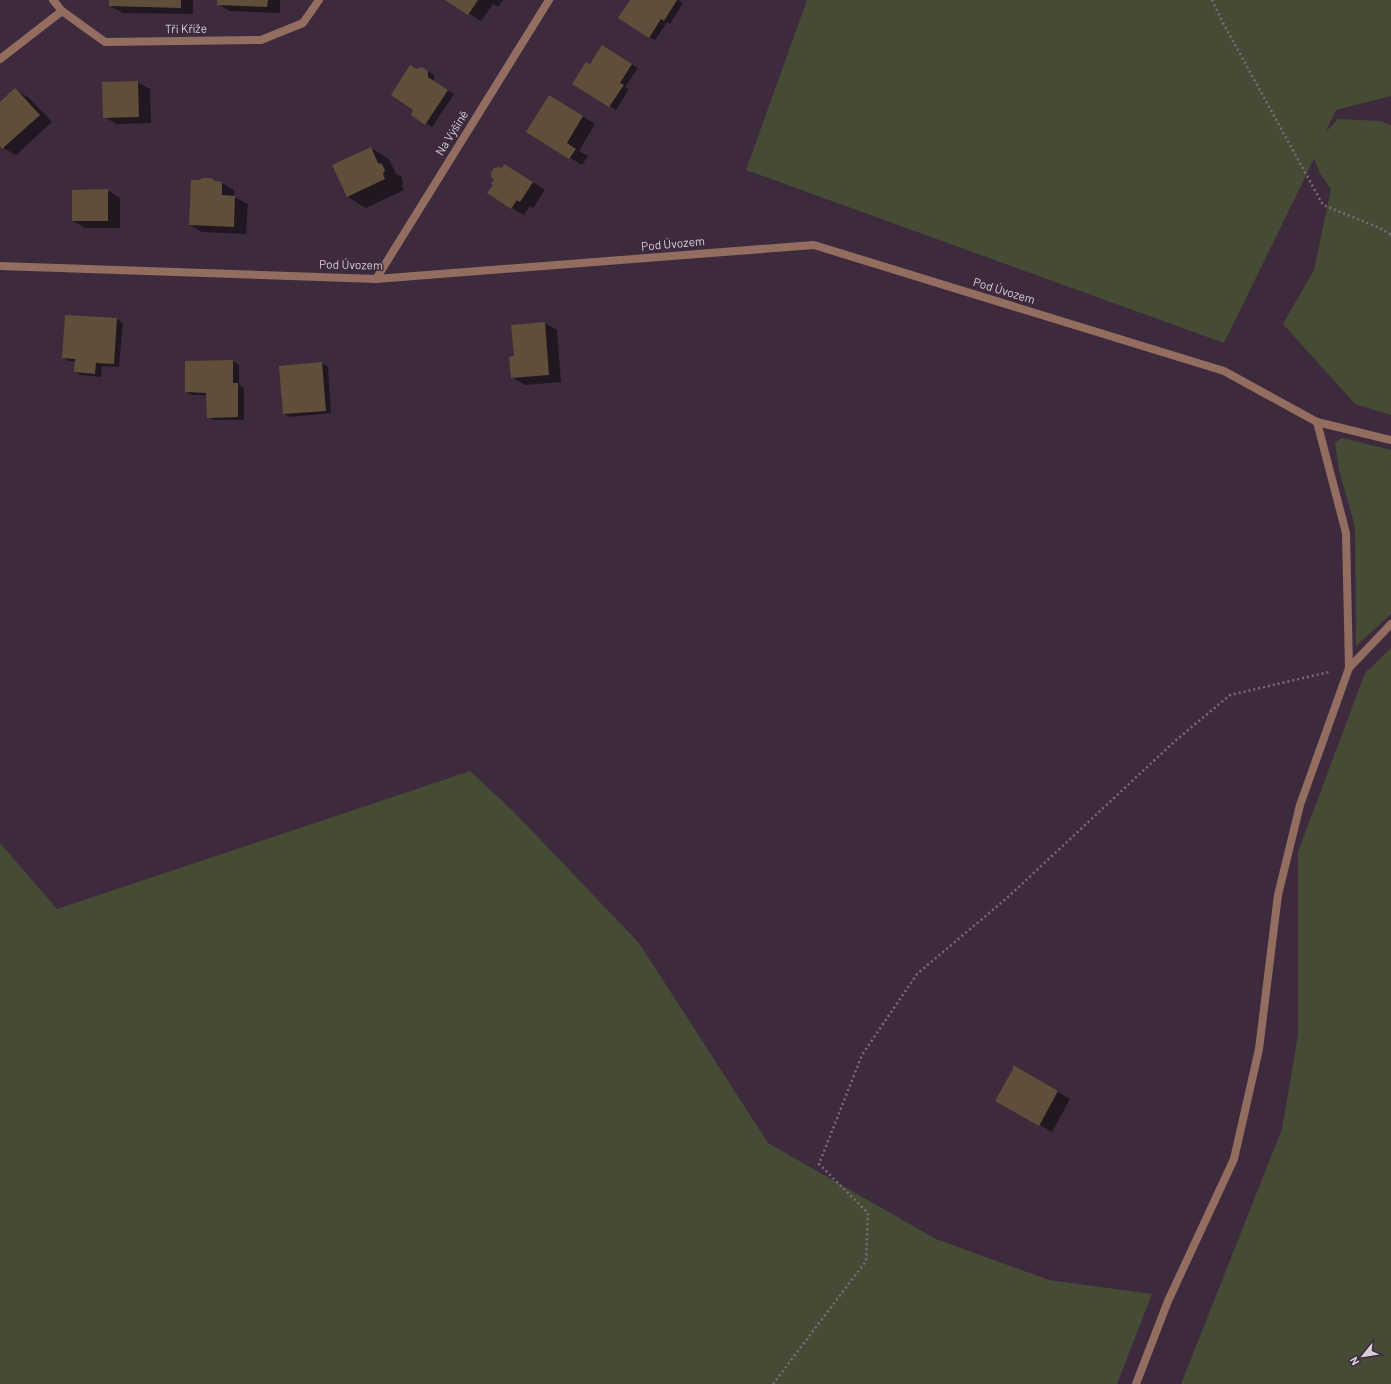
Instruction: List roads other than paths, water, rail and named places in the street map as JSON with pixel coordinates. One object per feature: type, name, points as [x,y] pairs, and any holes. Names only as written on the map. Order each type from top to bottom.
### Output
[{"type":"street","name":"Tři Kříže","points":[[53,0],[62,12],[105,42],[261,40],[303,23],[320,0]]},
{"type":"street","name":"Na Výšině","points":[[376,279],[549,0]]},
{"type":"street","points":[[0,59],[62,12]]},
{"type":"street","name":"Pod Úvozem","points":[[0,266],[376,279],[814,244],[1224,372],[1317,422],[1391,440]]},
{"type":"street","points":[[1136,1384],[1168,1301],[1234,1159],[1259,1049],[1278,895],[1300,805],[1349,668],[1346,532],[1317,422]]},
{"type":"street","points":[[1349,668],[1391,624]]}]
